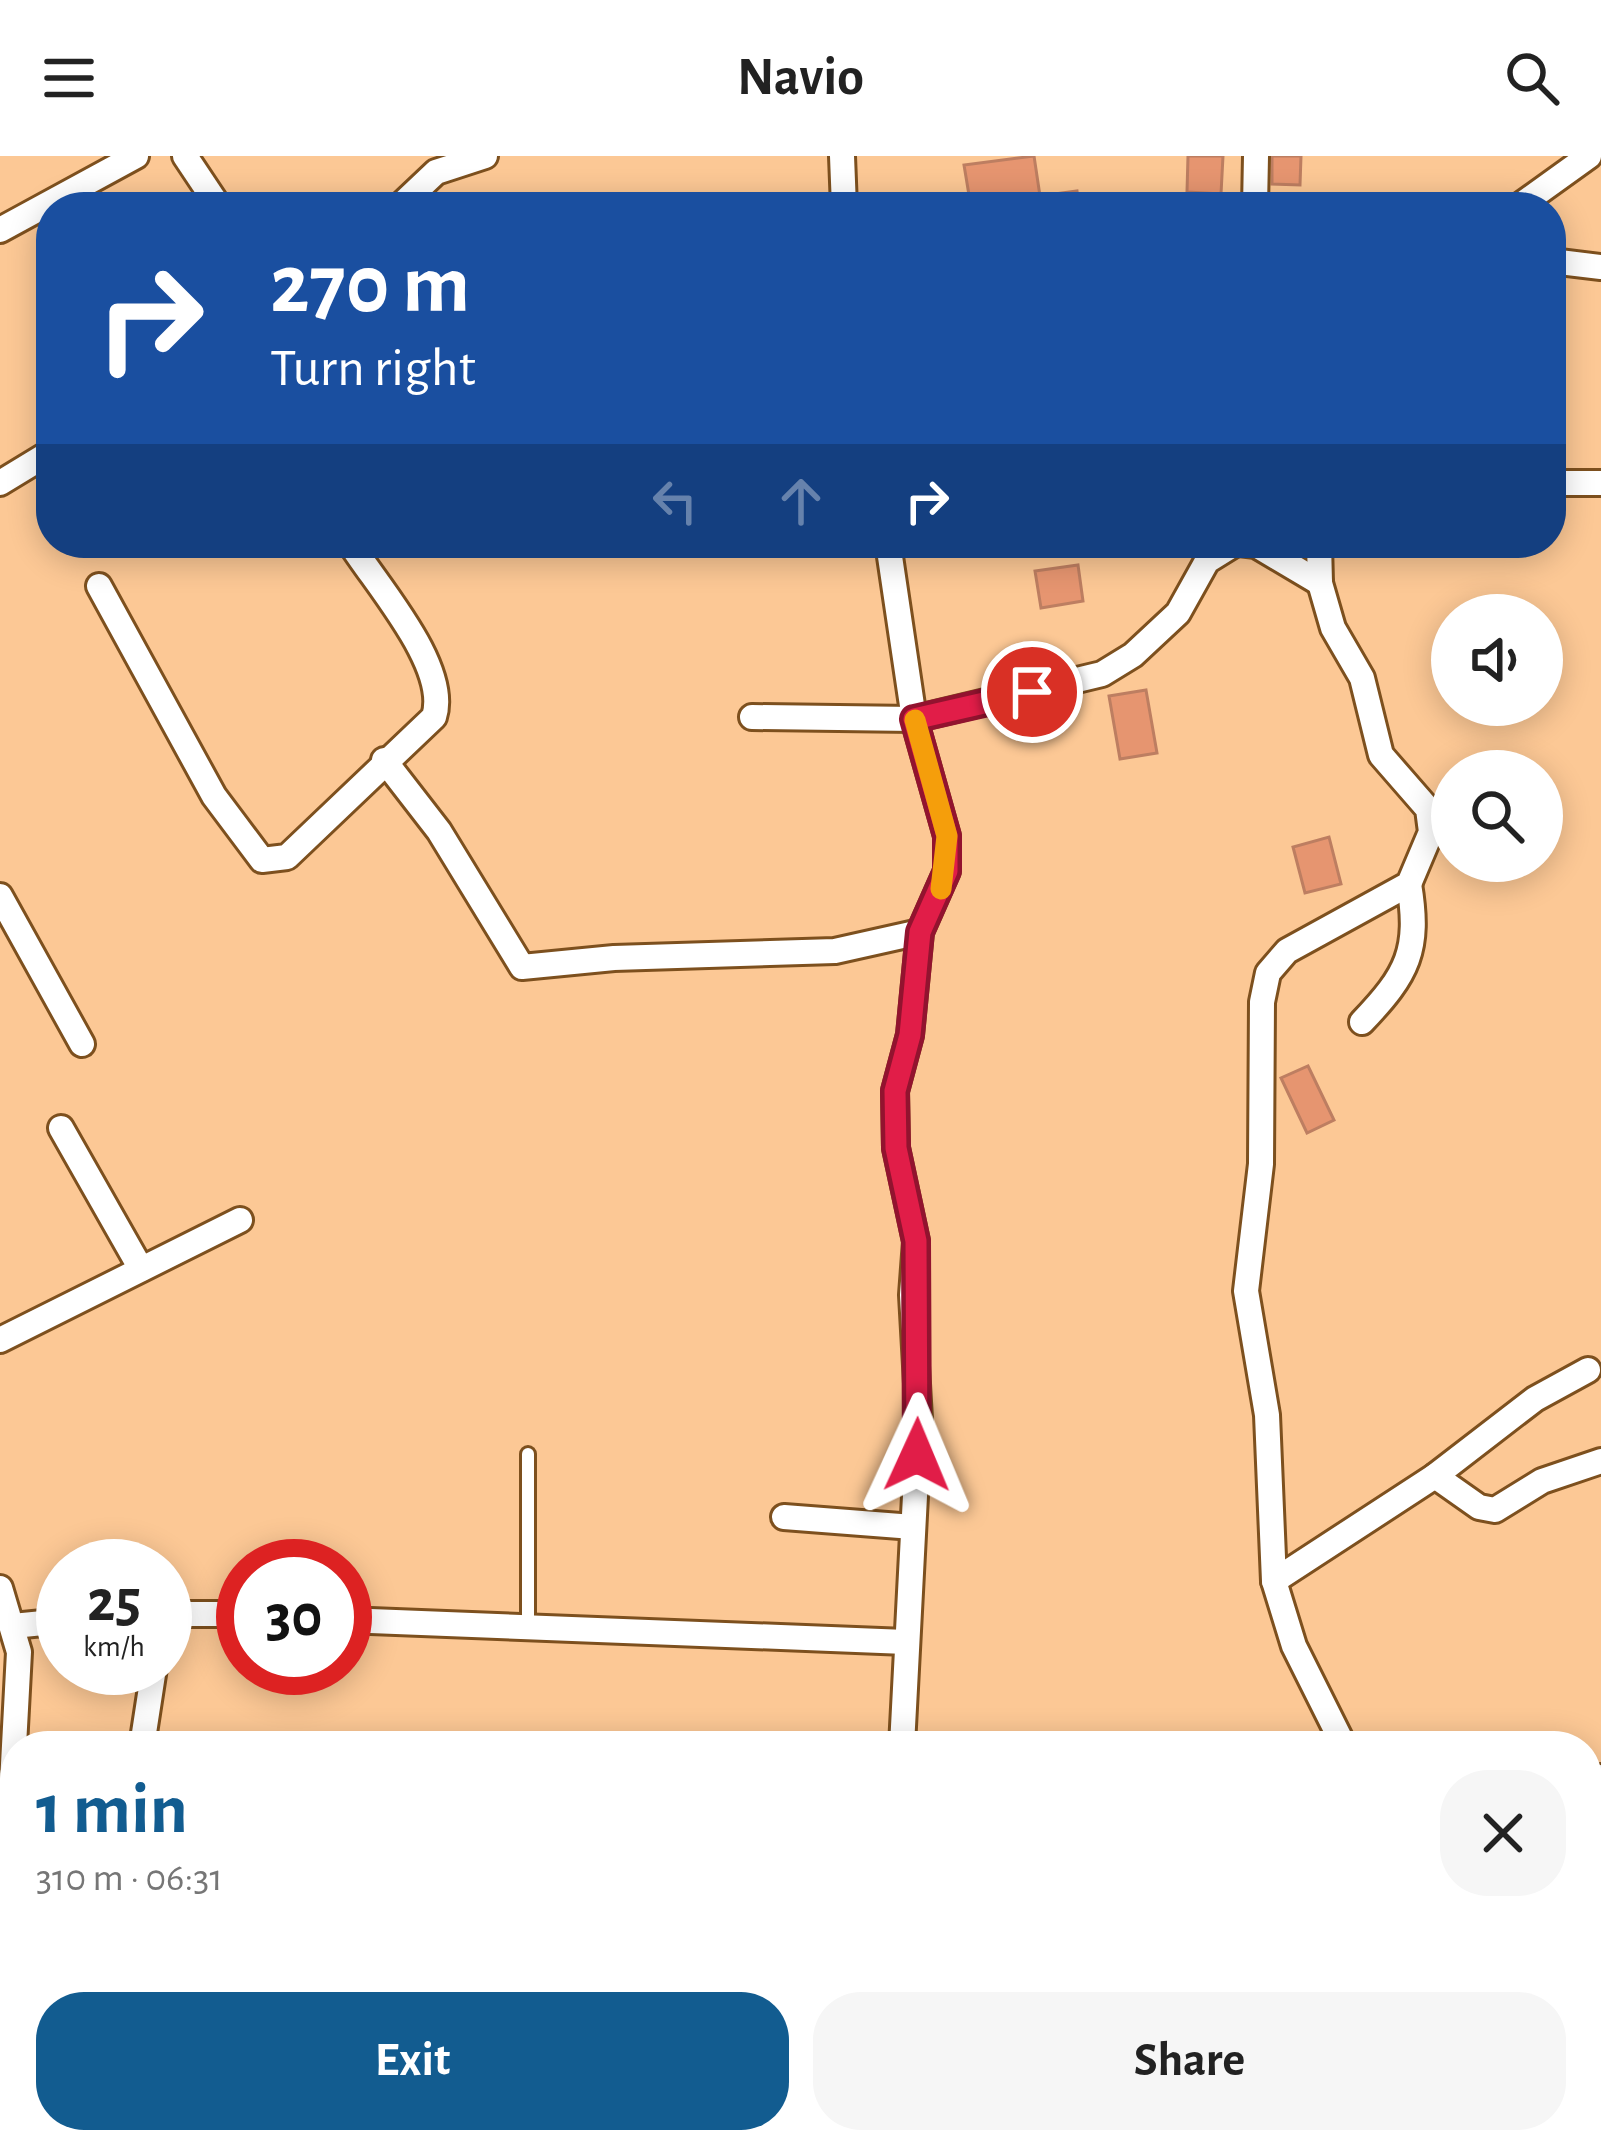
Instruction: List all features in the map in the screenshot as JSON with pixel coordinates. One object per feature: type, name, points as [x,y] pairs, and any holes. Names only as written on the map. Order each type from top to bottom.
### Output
[{"type":"street","points":[[70,192],[136,156]]},
{"type":"street","points":[[185,156],[209,192]]},
{"type":"street","points":[[842,156],[843,192]]},
{"type":"street","points":[[1255,192],[1256,156]]},
{"type":"street","points":[[1539,192],[1589,156]]},
{"type":"street","points":[[412,192],[421,182],[469,158]]},
{"type":"street","points":[[0,230],[36,210]]},
{"type":"street","points":[[1566,263],[1601,267]]},
{"type":"street","points":[[2,478],[36,460]]},
{"type":"street","points":[[1566,483],[1601,483]]},
{"type":"street","points":[[99,586],[214,796],[262,860],[287,857],[434,717],[440,699],[426,659],[360,558]]},
{"type":"street","points":[[889,558],[914,719],[947,836],[947,871],[920,932],[910,1035],[895,1091],[896,1148],[916,1241],[912,1295],[919,1419],[903,1731]]},
{"type":"street","points":[[1195,558],[1202,571]]},
{"type":"street","points":[[752,718],[914,719],[1102,674],[1133,655],[1178,613],[1211,558]]},
{"type":"street","points":[[1278,558],[1320,583]]},
{"type":"street","points":[[1319,558],[1320,583],[1333,628],[1362,678],[1381,755],[1428,809],[1426,851],[1409,884],[1287,952],[1268,973],[1262,1002],[1261,1164],[1246,1291],[1269,1433],[1274,1581],[1294,1646],[1336,1731]]},
{"type":"street","points":[[384,760],[439,831],[523,967],[614,958],[835,950],[920,932]]},
{"type":"street","points":[[1362,1022],[1408,965],[1416,927],[1409,884]]},
{"type":"street","points":[[0,896],[82,1044]]},
{"type":"street","points":[[61,1128],[141,1269]]},
{"type":"street","points":[[0,1340],[240,1220]]},
{"type":"street","points":[[1274,1581],[1435,1476],[1535,1399],[1588,1370]]},
{"type":"street","points":[[1435,1476],[1479,1508],[1496,1510],[1542,1481],[1601,1461]]},
{"type":"street","points":[[784,1517],[913,1527]]},
{"type":"street","points":[[0,1588],[19,1652],[15,1731]]},
{"type":"street","points":[[372,1620],[906,1642]]},
{"type":"street","points":[[13,1626],[36,1624]]},
{"type":"street","points":[[144,1731],[150,1695]]},
{"type":"lane","points":[[528,1454],[528,1629]]},
{"type":"building","points":[[1034,156],[1039,192],[968,192],[964,165]]},
{"type":"building","points":[[1188,156],[1223,156],[1221,192],[1187,192]]},
{"type":"building","points":[[1272,156],[1301,156],[1300,185],[1272,184]]},
{"type":"building","points":[[1078,565],[1083,601],[1041,608],[1035,571]]},
{"type":"building","points":[[1146,690],[1157,753],[1120,759],[1109,696]]},
{"type":"building","points":[[1329,837],[1341,884],[1305,893],[1293,847]]},
{"type":"building","points":[[1308,1066],[1334,1120],[1307,1133],[1281,1078]]},
{"type":"slow traffic","points":[[915,720],[947,836],[947,871],[941,889]]},
{"type":"route","points":[[917,1455],[912,1295],[916,1241],[896,1148],[895,1091],[910,1035],[920,932],[947,871],[947,836],[914,719],[1032,692]]}]
